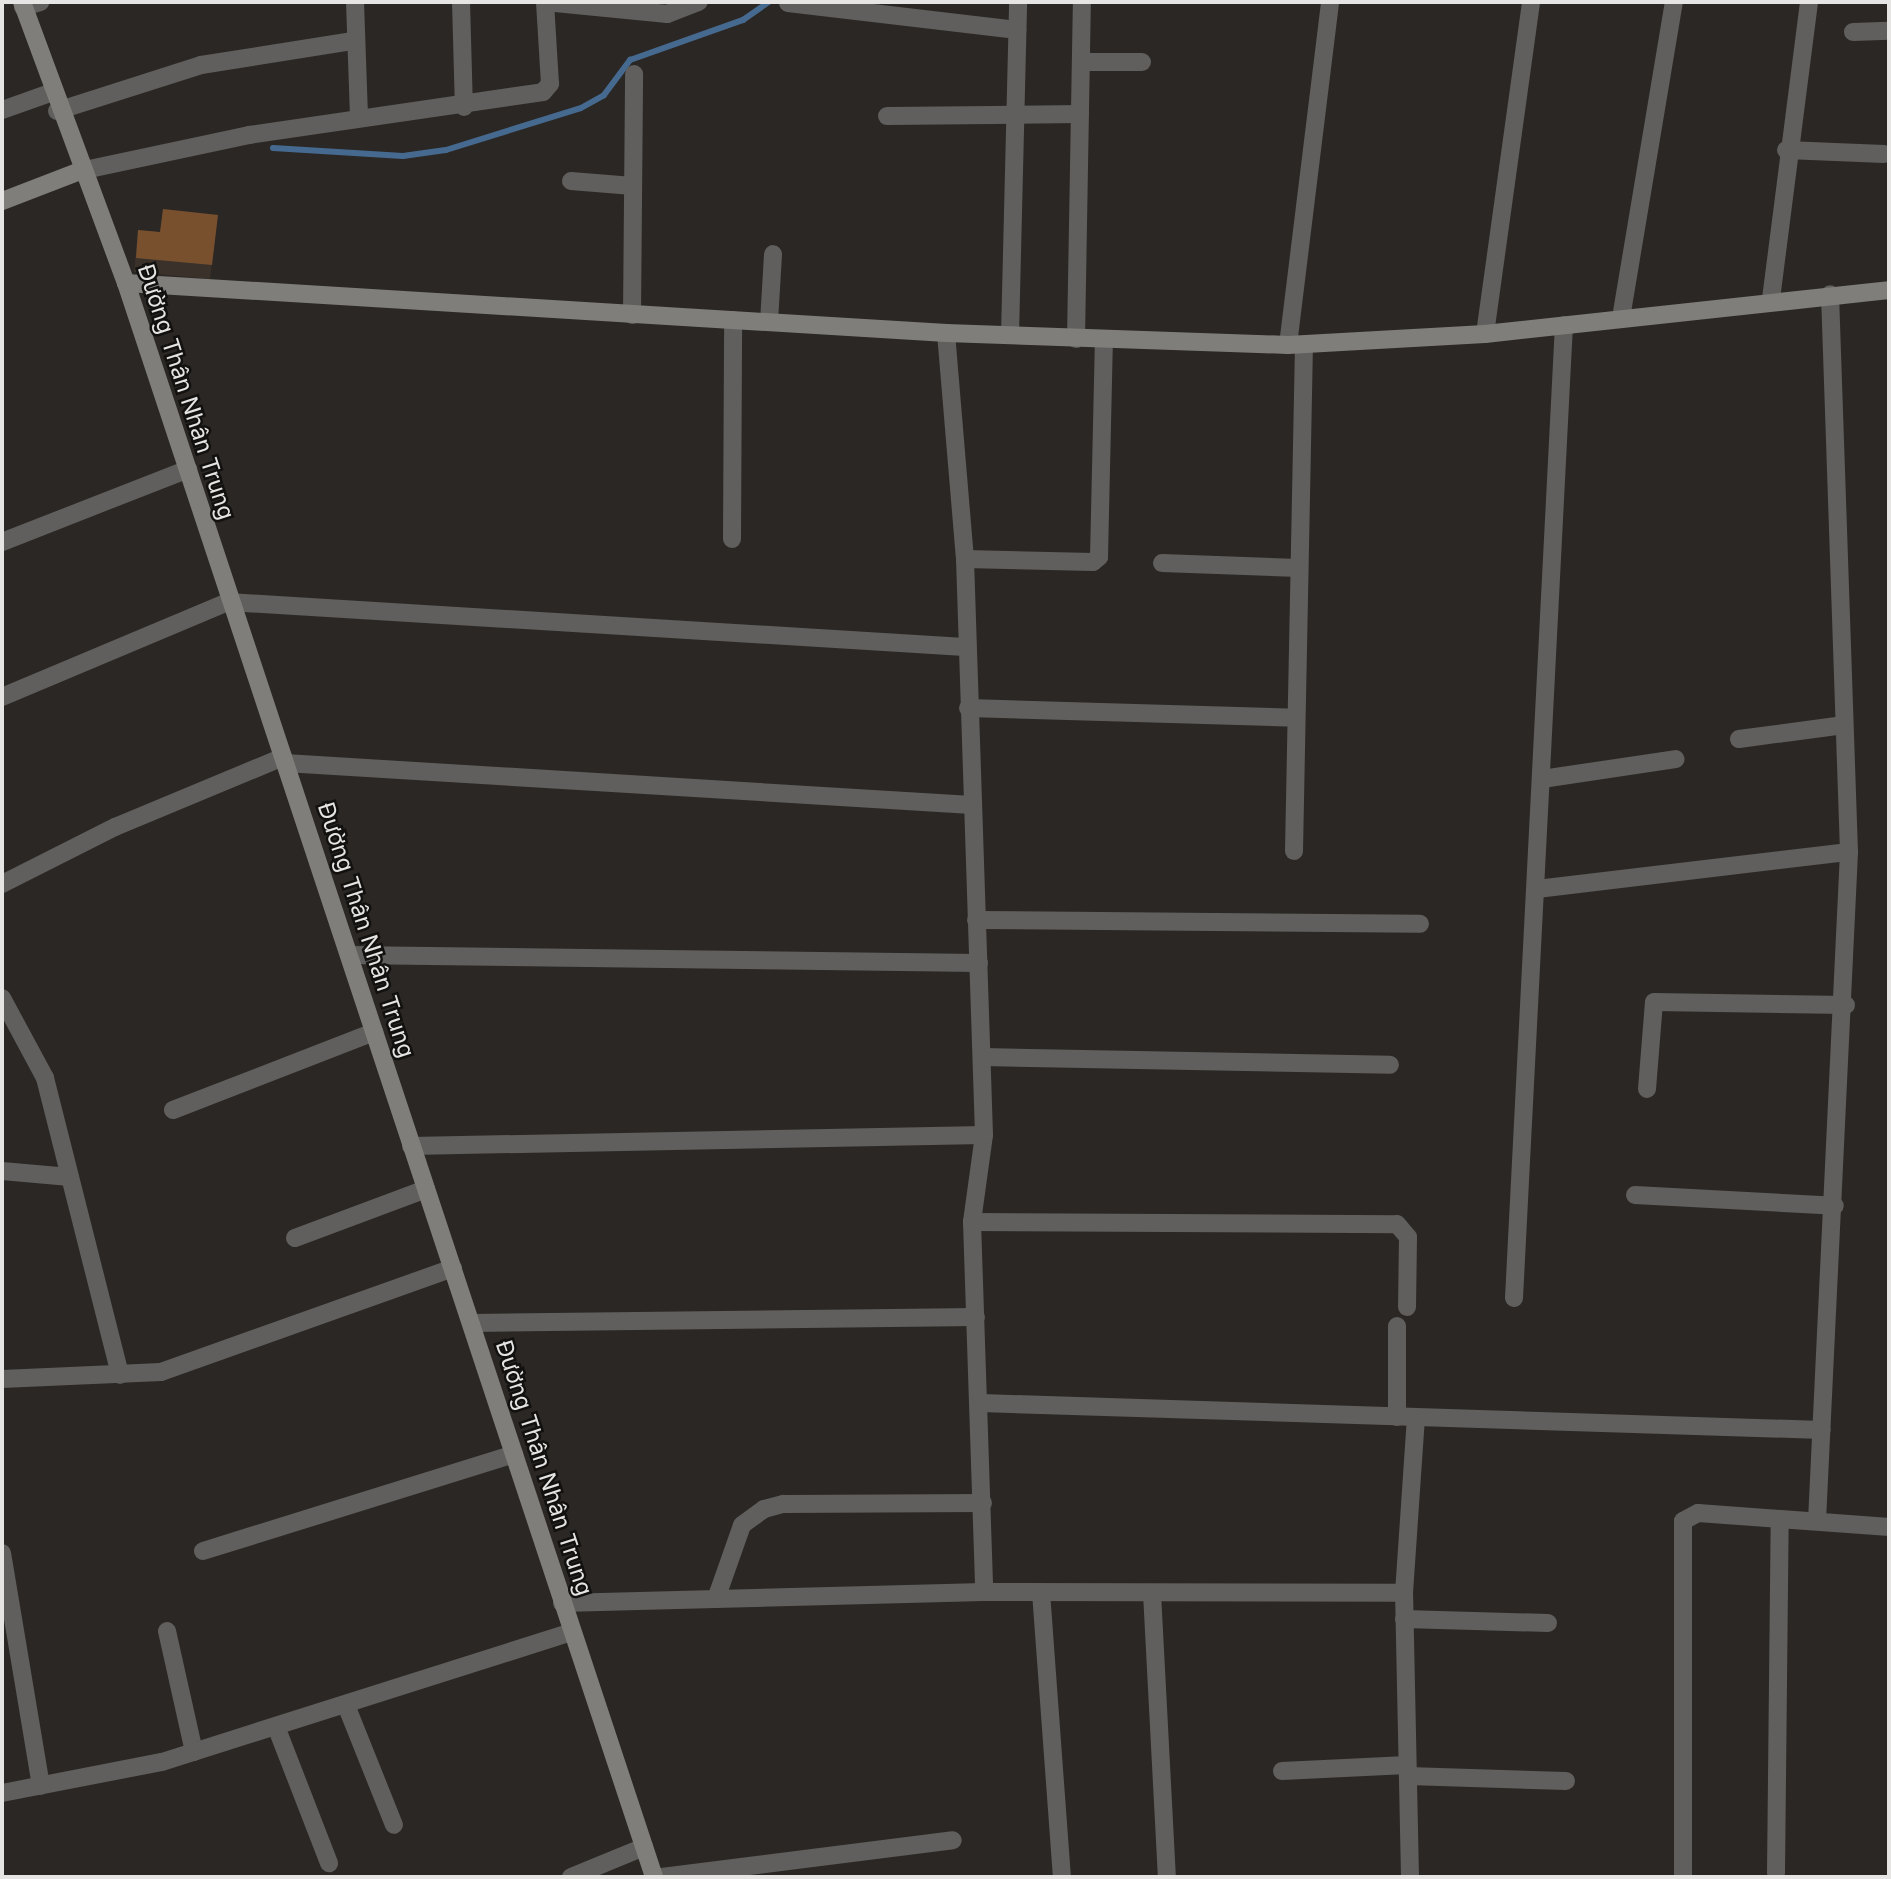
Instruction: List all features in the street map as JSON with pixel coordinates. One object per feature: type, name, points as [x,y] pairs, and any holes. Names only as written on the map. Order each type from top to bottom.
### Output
[{"type":"street","points":[[355,2],[353,41],[359,117]]},
{"type":"street","points":[[461,2],[464,107]]},
{"type":"street","points":[[2,201],[80,171],[359,117],[464,107],[548,89],[545,2],[667,14],[699,2]]},
{"type":"street","points":[[1010,335],[1018,2]]},
{"type":"street","points":[[1076,339],[1082,2]]},
{"type":"street","points":[[1294,851],[1299,568],[1296,345],[1330,2]]},
{"type":"street","points":[[1485,334],[1531,2]]},
{"type":"street","points":[[1620,318],[1674,2]]},
{"type":"street","points":[[1771,299],[1786,150],[1809,2]]},
{"type":"street","name":"Đường Thân Nhân Trung","points":[[28,3],[50,93],[126,283],[188,469],[228,602],[284,760],[654,1877]]},
{"type":"street","points":[[788,4],[1017,30]]},
{"type":"street","points":[[1853,32],[1889,31]]},
{"type":"street","points":[[57,111],[201,65],[353,41]]},
{"type":"street","points":[[1081,62],[1142,62]]},
{"type":"street","points":[[632,315],[634,74]]},
{"type":"street","points":[[2,110],[50,93]]},
{"type":"street","points":[[887,116],[1080,114]]},
{"type":"street","points":[[1786,150],[1884,154]]},
{"type":"street","points":[[571,181],[633,186]]},
{"type":"street","points":[[769,322],[773,254]]},
{"type":"street","points":[[126,283],[946,333],[1296,345],[1485,334],[1771,299],[1889,290]]},
{"type":"street","points":[[1817,1521],[1846,1005],[1849,852],[1830,294]]},
{"type":"street","points":[[732,539],[733,320]]},
{"type":"street","points":[[1514,1298],[1564,325]]},
{"type":"street","points":[[946,333],[965,559],[965,647],[982,1057],[984,1135],[972,1222],[981,1403],[984,1592]]},
{"type":"street","points":[[965,559],[1093,562],[1099,557],[1104,340]]},
{"type":"street","points":[[2,542],[188,469]]},
{"type":"street","points":[[1162,563],[1299,568]]},
{"type":"street","points":[[2,697],[228,602],[965,647]]},
{"type":"street","points":[[968,708],[1296,718]]},
{"type":"street","points":[[1739,739],[1844,725]]},
{"type":"street","points":[[1542,779],[1676,759]]},
{"type":"street","points":[[2,884],[116,827],[284,760],[972,804]]},
{"type":"street","points":[[1537,889],[1849,852]]},
{"type":"street","points":[[976,920],[1420,924]]},
{"type":"street","points":[[349,955],[979,963]]},
{"type":"street","points":[[2,998],[46,1078],[120,1376]]},
{"type":"street","points":[[1647,1088],[1654,1002],[1846,1005]]},
{"type":"street","points":[[173,1111],[374,1032]]},
{"type":"street","points":[[982,1057],[1390,1065]]},
{"type":"street","points":[[411,1146],[984,1135]]},
{"type":"street","points":[[2,1171],[70,1177]]},
{"type":"street","points":[[295,1238],[426,1189]]},
{"type":"street","points":[[1635,1195],[1835,1206]]},
{"type":"street","points":[[972,1222],[1396,1224],[1408,1237],[1407,1307]]},
{"type":"street","points":[[2,1379],[120,1376],[160,1372],[453,1268]]},
{"type":"street","points":[[472,1323],[976,1317]]},
{"type":"street","points":[[1397,1326],[1397,1417]]},
{"type":"street","points":[[981,1403],[1822,1430]]},
{"type":"street","points":[[1410,1877],[1404,1594],[1416,1418]]},
{"type":"street","points":[[203,1551],[514,1454]]},
{"type":"street","points":[[716,1598],[742,1525],[764,1509],[783,1504],[982,1503]]},
{"type":"street","points":[[1683,1877],[1683,1521],[1698,1513],[1889,1527]]},
{"type":"street","points":[[1776,1873],[1780,1519]]},
{"type":"street","points":[[2,1553],[41,1786]]},
{"type":"street","points":[[562,1603],[984,1592],[1404,1594]]},
{"type":"street","points":[[1041,1592],[1062,1877]]},
{"type":"street","points":[[1152,1593],[1167,1877]]},
{"type":"street","points":[[1404,1619],[1548,1623]]},
{"type":"street","points":[[167,1631],[194,1752]]},
{"type":"street","points":[[2,1793],[194,1752],[277,1729],[571,1632]]},
{"type":"street","points":[[346,1705],[394,1825]]},
{"type":"street","points":[[277,1729],[329,1863]]},
{"type":"street","points":[[1282,1771],[1408,1771],[1566,1781]]},
{"type":"street","points":[[663,1877],[953,1840]]},
{"type":"street","points":[[571,1877],[643,1847]]},
{"type":"shaded area","points":[[163,209],[218,215],[210,279],[134,272],[138,230],[160,232]]},
{"type":"building","points":[[163,209],[218,215],[212,265],[136,258],[138,230],[160,232]]},
{"type":"waterway","points":[[273,148],[403,156],[446,150],[581,108],[604,95],[630,60],[743,20],[769,2]]}]
